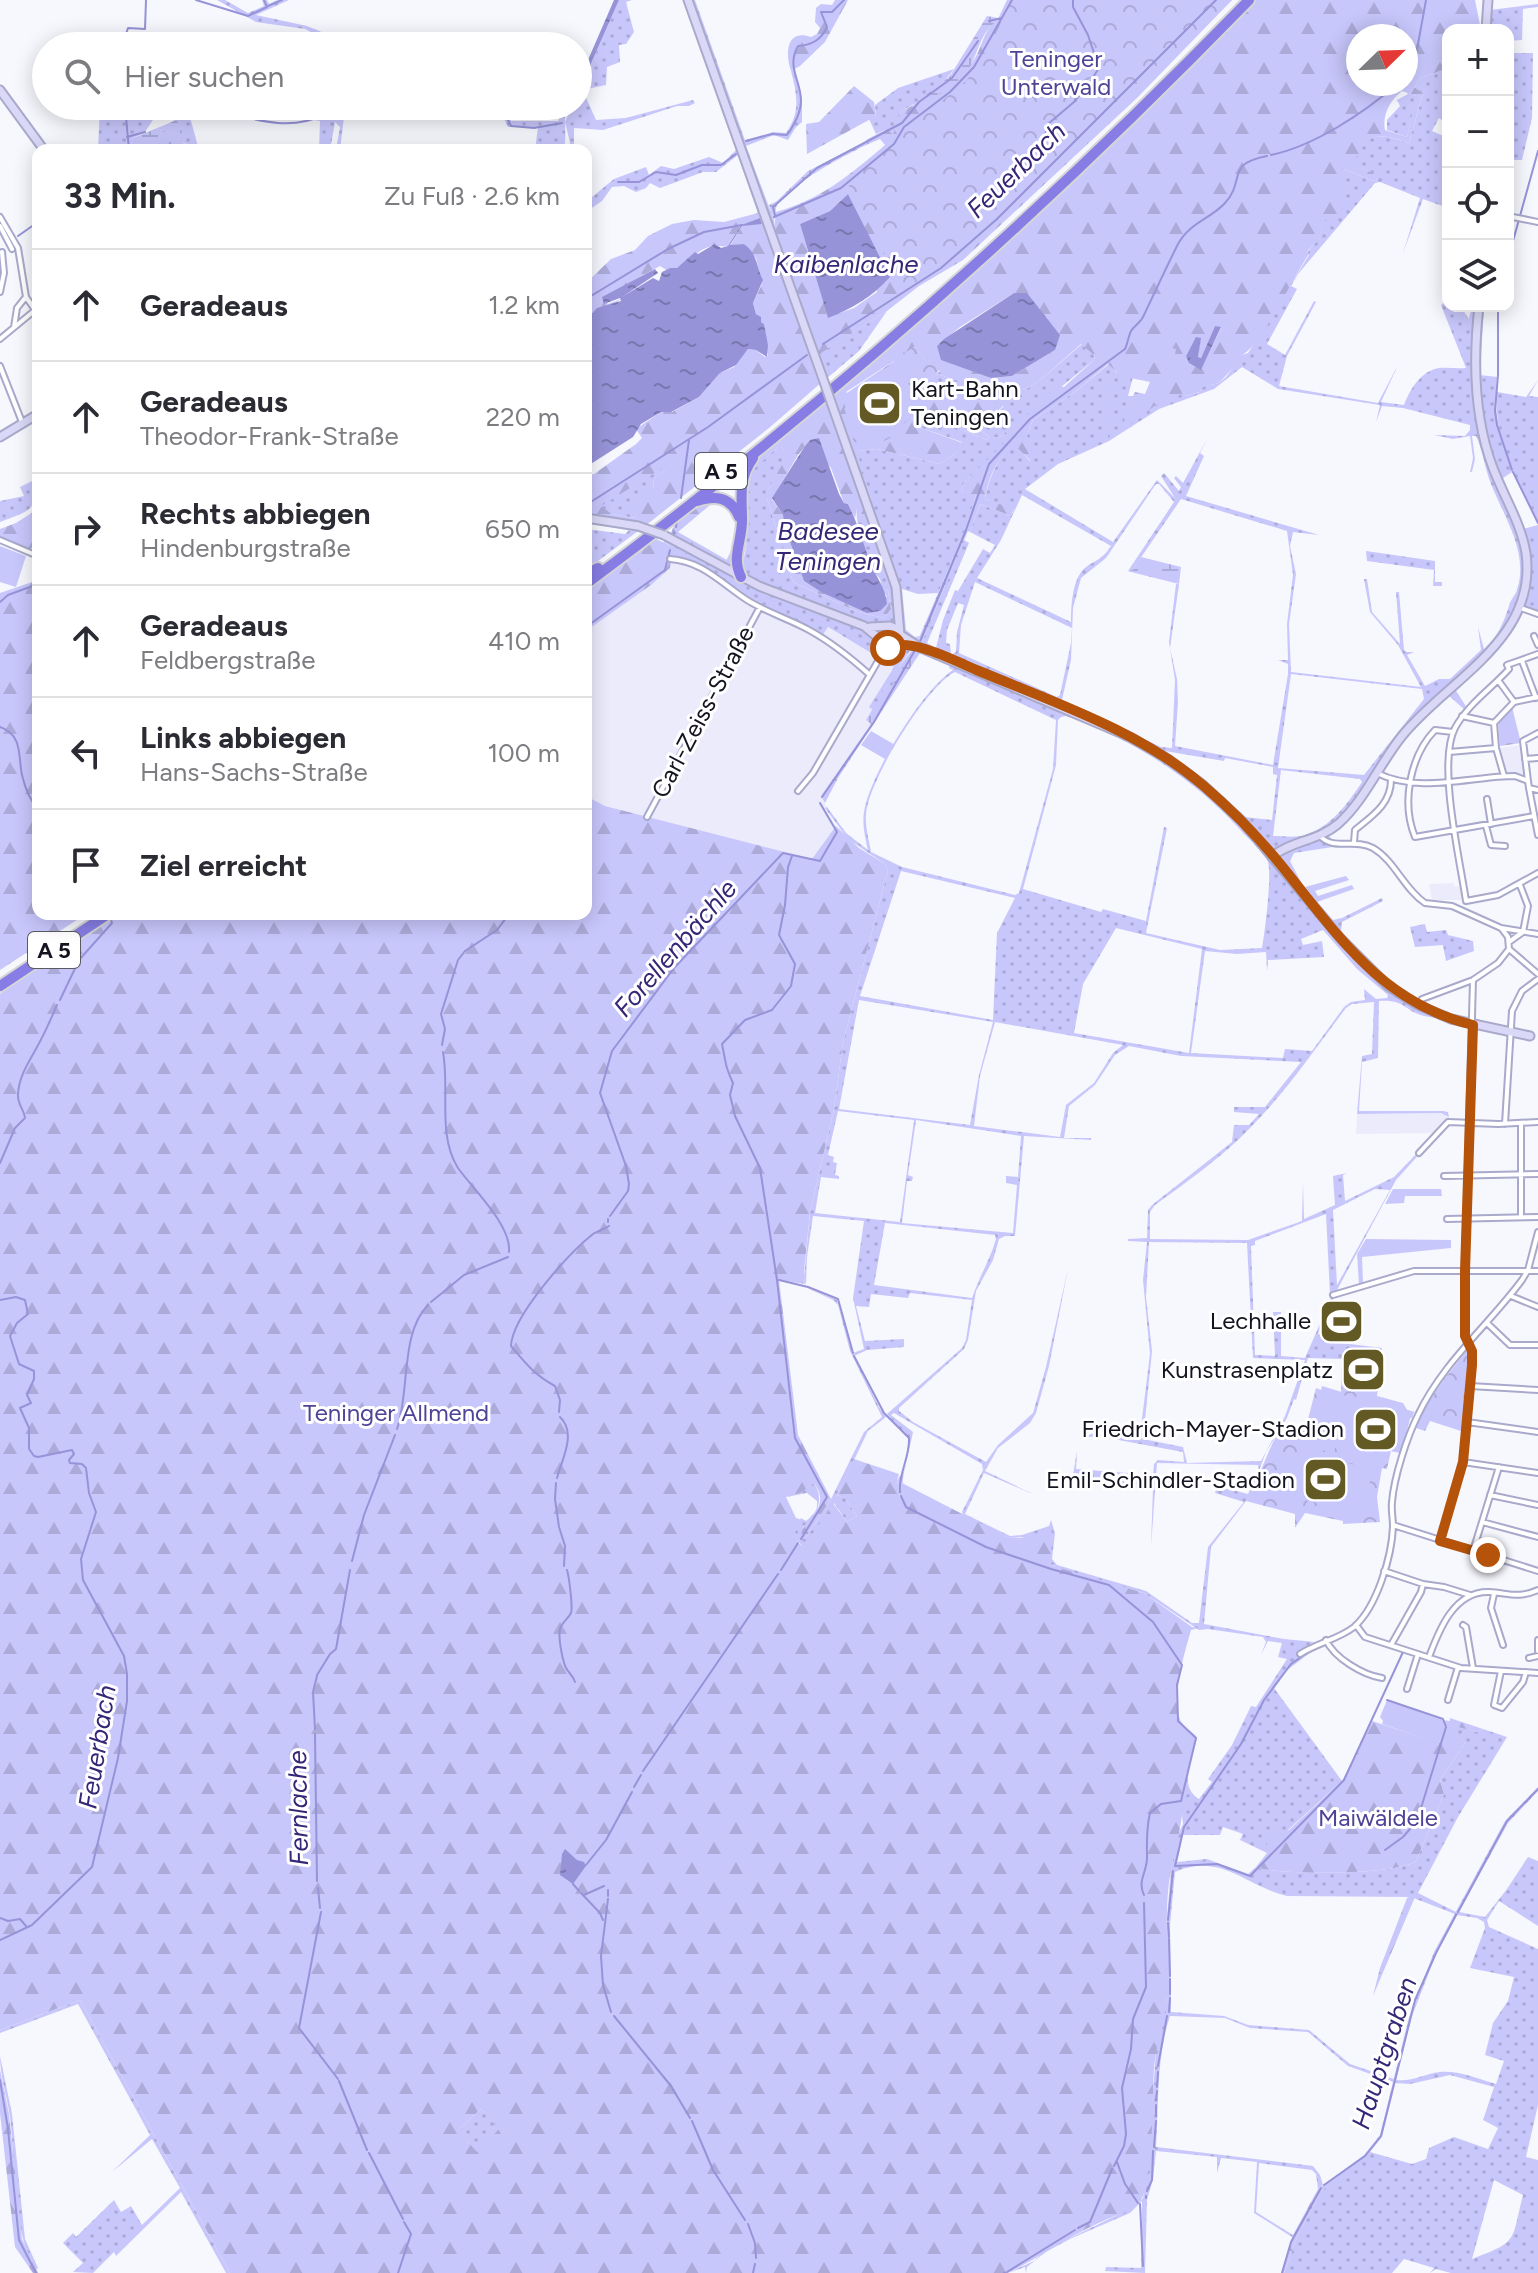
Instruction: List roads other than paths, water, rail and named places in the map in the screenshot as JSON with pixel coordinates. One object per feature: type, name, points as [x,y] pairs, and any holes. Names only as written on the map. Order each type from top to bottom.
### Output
[{"type":"highway","name":"A 5","points":[[592,572],[756,443],[879,340],[1084,154],[1240,0]]},
{"type":"highway","name":"A 5","points":[[592,579],[761,446],[991,249],[1134,115],[1249,0]]},
{"type":"highway","name":"A 5","points":[[741,526],[740,485],[748,464],[761,446]]},
{"type":"highway","points":[[691,503],[713,497],[729,501],[736,509],[741,526],[732,562],[741,577]]},
{"type":"highway","name":"A 5","points":[[0,978],[87,920]]},
{"type":"highway","name":"A 5","points":[[0,986],[99,920]]},
{"type":"street","points":[[688,0],[892,575],[898,608],[899,632],[893,645],[878,661],[813,773],[798,791]]},
{"type":"street","points":[[1486,24],[1488,0]]},
{"type":"street","points":[[0,90],[40,144]]},
{"type":"street","points":[[0,217],[15,248],[26,297],[32,306]]},
{"type":"street","points":[[1514,217],[1538,222]]},
{"type":"street","points":[[0,226],[15,248]]},
{"type":"street","points":[[1,292],[4,264],[1,253],[15,248]]},
{"type":"street","points":[[14,327],[17,308],[26,297]]},
{"type":"street","points":[[1273,856],[1320,836],[1341,821],[1413,723],[1496,647],[1521,608],[1527,578],[1526,551],[1492,465],[1480,412],[1476,350],[1479,312]]},
{"type":"street","points":[[0,339],[32,315]]},
{"type":"street","points":[[0,366],[23,424]]},
{"type":"street","points":[[0,383],[8,381]]},
{"type":"street","points":[[0,437],[32,418]]},
{"type":"street","points":[[592,519],[638,526],[732,562]]},
{"type":"street","points":[[0,540],[32,553]]},
{"type":"street","points":[[670,559],[682,560],[708,571],[760,607],[810,631],[870,675]]},
{"type":"street","points":[[741,577],[864,626],[893,645],[918,647]]},
{"type":"street","name":"Carl-Zeiss-Straße","points":[[647,817],[760,607]]},
{"type":"street","points":[[878,661],[881,639],[898,608]]},
{"type":"street","points":[[1521,608],[1538,614]]},
{"type":"street","points":[[864,626],[887,627],[899,632],[918,647],[1060,706],[1154,750],[1214,794],[1273,856],[1341,939],[1377,977],[1418,1005],[1473,1025],[1534,1037]]},
{"type":"street","points":[[1534,636],[1538,645]]},
{"type":"street","points":[[1522,661],[1538,654]]},
{"type":"street","points":[[1466,901],[1449,781],[1453,732],[1462,716],[1509,669],[1507,665],[1521,658],[1537,698],[1514,702],[1494,723],[1496,748],[1504,776]]},
{"type":"street","points":[[1498,680],[1514,702]]},
{"type":"street","points":[[1462,716],[1494,723]]},
{"type":"street","points":[[1453,732],[1438,729],[1432,732],[1415,759],[1410,812],[1416,838],[1534,816]]},
{"type":"street","points":[[1538,733],[1523,741],[1538,835]]},
{"type":"street","points":[[1449,752],[1496,748]]},
{"type":"street","points":[[1525,759],[1538,758]]},
{"type":"street","points":[[1376,773],[1391,780],[1449,781],[1515,776],[1528,781]]},
{"type":"street","points":[[1354,842],[1355,830],[1389,796],[1391,780]]},
{"type":"street","points":[[1529,788],[1538,790]]},
{"type":"street","points":[[1487,799],[1491,845],[1505,846]]},
{"type":"street","points":[[1320,836],[1330,844],[1365,844],[1382,855],[1425,903],[1459,908],[1471,917],[1501,928],[1538,934]]},
{"type":"street","points":[[1281,866],[1286,849]]},
{"type":"street","points":[[1459,908],[1466,901],[1498,895],[1538,873]]},
{"type":"street","points":[[1509,942],[1523,932],[1528,906],[1520,885]]},
{"type":"street","points":[[1422,999],[1473,980],[1498,963],[1509,949],[1506,933],[1501,928]]},
{"type":"street","points":[[1505,1124],[1515,1034],[1512,1011],[1517,998],[1538,976],[1509,949]]},
{"type":"street","points":[[1440,1541],[1463,1462],[1470,1386],[1472,1351],[1465,1336],[1465,1271],[1473,980]]},
{"type":"street","points":[[1419,1153],[1448,1122],[1538,1122]]},
{"type":"street","points":[[1521,1123],[1521,1217]]},
{"type":"street","points":[[1444,1176],[1538,1174]]},
{"type":"street","points":[[1447,1219],[1538,1217]]},
{"type":"street","points":[[1300,1654],[1356,1625],[1377,1591],[1393,1525],[1393,1495],[1414,1424],[1443,1373],[1510,1296],[1528,1270],[1538,1232]]},
{"type":"street","points":[[1333,1295],[1414,1271],[1538,1271]]},
{"type":"street","points":[[1510,1296],[1538,1307]]},
{"type":"street","points":[[1487,1323],[1510,1345],[1538,1345]]},
{"type":"street","points":[[1470,1386],[1538,1390]]},
{"type":"street","points":[[1467,1422],[1538,1432]]},
{"type":"street","points":[[1463,1462],[1538,1473]]},
{"type":"street","points":[[1473,1551],[1499,1467]]},
{"type":"street","points":[[1490,1495],[1538,1505]]},
{"type":"street","points":[[1482,1522],[1538,1537]]},
{"type":"street","points":[[1393,1525],[1538,1571]]},
{"type":"street","points":[[1384,1571],[1471,1596]]},
{"type":"street","points":[[1391,1645],[1423,1584]]},
{"type":"street","points":[[1429,1657],[1445,1620],[1460,1602],[1471,1596],[1494,1593],[1520,1597],[1538,1590]]},
{"type":"street","points":[[1494,1593],[1491,1608],[1503,1645]]},
{"type":"street","points":[[1356,1625],[1365,1637],[1458,1667],[1538,1673]]},
{"type":"street","points":[[1463,1625],[1466,1627],[1473,1669]]},
{"type":"street","points":[[1326,1640],[1346,1661],[1382,1678]]},
{"type":"street","points":[[1529,1658],[1538,1653],[1538,1640]]},
{"type":"street","points":[[1407,1689],[1418,1654]]},
{"type":"street","points":[[1448,1700],[1458,1667]]},
{"type":"street","points":[[1501,1671],[1494,1705],[1502,1708],[1523,1682],[1526,1672]]},
{"type":"water","points":[[614,0],[619,0],[592,61],[592,51]]},
{"type":"water","name":"Kaibenlache","points":[[848,194],[890,277],[862,301],[828,318],[800,224],[830,211]]},
{"type":"water","points":[[760,218],[762,224],[742,226],[730,245],[744,244],[749,248],[763,280],[753,303],[756,314],[764,324],[767,357],[748,349],[736,365],[720,373],[699,397],[671,412],[661,412],[641,424],[633,437],[592,463],[592,313],[597,308],[621,301],[620,298],[604,304],[602,297],[655,269],[658,273],[622,297],[653,278],[659,281],[662,272],[677,268],[695,252],[698,254],[715,244],[721,248],[728,246],[741,225]]},
{"type":"water","points":[[1014,293],[1027,293],[1060,335],[1055,350],[1012,376],[991,378],[941,360],[937,346],[944,339]]},
{"type":"water","points":[[1215,326],[1221,327],[1201,370],[1189,363],[1186,356],[1196,337],[1201,338],[1198,357],[1201,358]]},
{"type":"water","name":"Badesee Teningen","points":[[819,438],[839,494],[852,512],[871,565],[885,593],[887,604],[880,611],[867,613],[804,581],[785,535],[783,515],[772,498],[805,446],[810,440]]},
{"type":"water","points":[[565,1849],[586,1866],[573,1884],[560,1875]]},
{"type":"waterway","points":[[127,32],[128,28],[145,29],[146,0]]},
{"type":"waterway","points":[[196,0],[248,16],[267,7],[264,0]]},
{"type":"waterway","points":[[268,6],[282,0]]},
{"type":"waterway","points":[[746,141],[772,134],[787,135],[790,131],[801,101],[793,60],[798,46],[816,41],[827,27],[821,12],[832,12],[844,0]]},
{"type":"waterway","points":[[774,217],[841,188],[894,144],[904,127],[950,92],[974,67],[1012,0]]},
{"type":"waterway","points":[[1073,0],[1073,7],[1088,35],[1099,68],[1090,82]]},
{"type":"waterway","name":"Feuerbach","points":[[823,344],[941,268],[997,219],[1216,0]]},
{"type":"waterway","points":[[1418,44],[1426,0]]},
{"type":"waterway","points":[[989,21],[1002,18]]},
{"type":"waterway","points":[[775,215],[773,207],[817,168],[902,123],[919,102],[952,78],[978,41]]},
{"type":"waterway","points":[[1044,139],[1048,124],[1087,86]]},
{"type":"waterway","points":[[1271,155],[1304,144],[1338,127],[1382,96]]},
{"type":"waterway","points":[[126,120],[128,144]]},
{"type":"waterway","points":[[259,120],[275,123],[310,120]]},
{"type":"waterway","points":[[508,120],[511,126],[534,128],[562,123]]},
{"type":"waterway","points":[[127,137],[145,132]]},
{"type":"waterway","points":[[1513,240],[1538,151]]},
{"type":"waterway","points":[[618,182],[639,182],[656,172],[676,175],[702,165],[721,165],[736,154]]},
{"type":"waterway","points":[[919,644],[966,530],[989,464],[1030,419],[1125,349],[1131,331],[1143,317],[1183,237],[1225,203],[1246,163],[1267,156]]},
{"type":"waterway","points":[[592,295],[668,249],[704,232],[742,225]]},
{"type":"waterway","points":[[18,236],[32,226]]},
{"type":"waterway","points":[[1498,312],[1495,411],[1512,470]]},
{"type":"waterway","name":"Feuerbach","points":[[592,501],[708,427],[807,355]]},
{"type":"waterway","name":"Fernlache","points":[[681,498],[689,440]]},
{"type":"waterway","points":[[1513,472],[1538,523]]},
{"type":"waterway","name":"Fernlache","points":[[676,527],[677,521]]},
{"type":"waterway","name":"Fernlache","points":[[592,623],[665,570],[670,550]]},
{"type":"waterway","points":[[0,602],[8,595],[32,586]]},
{"type":"waterway","points":[[822,797],[874,722],[915,650]]},
{"type":"waterway","points":[[0,727],[13,735],[16,741],[24,784],[32,800]]},
{"type":"waterway","name":"Forellenbächle","points":[[610,1216],[628,1191],[629,1184],[626,1166],[600,1093],[612,1051],[674,968],[783,853],[820,861],[837,832],[820,803]]},
{"type":"waterway","points":[[792,856],[779,935],[795,964],[791,986],[772,1010],[745,1020],[722,1044],[733,1083],[730,1095],[735,1116],[760,1168],[777,1280],[795,1438],[827,1497],[801,1539]]},
{"type":"waterway","name":"Feuerbach","points":[[60,1000],[79,960],[112,923],[111,920]]},
{"type":"waterway","name":"Fernlache","points":[[442,1045],[445,1029],[441,1014],[458,960],[465,951],[497,930],[504,920]]},
{"type":"waterway","name":"Feuerbach","points":[[0,1163],[15,1128],[25,1118],[18,1098],[22,1075],[57,1005]]},
{"type":"waterway","name":"Fernlache","points":[[443,1052],[446,1127],[452,1155],[458,1168],[498,1220],[509,1252]]},
{"type":"waterway","name":"Forellenbächle","points":[[559,1412],[560,1400],[555,1386],[532,1369],[511,1346],[514,1333],[531,1302],[570,1255],[593,1234],[609,1226]]},
{"type":"waterway","name":"Fernlache","points":[[431,1302],[464,1275],[508,1257]]},
{"type":"waterway","points":[[779,1280],[838,1299],[853,1353]]},
{"type":"waterway","name":"Feuerbach","points":[[0,1300],[16,1297],[25,1300],[28,1314],[17,1323],[10,1336],[19,1364],[34,1371],[27,1395],[31,1403],[20,1408],[29,1428],[29,1449],[38,1457],[72,1450],[74,1454],[70,1463],[82,1464],[86,1468],[89,1493],[96,1512],[81,1559],[83,1580],[124,1656],[127,1674],[127,1701],[118,1758],[92,1867],[32,1925],[0,1940]]},
{"type":"waterway","name":"Fernlache","points":[[397,1429],[409,1347],[419,1317],[428,1305]]},
{"type":"waterway","points":[[854,1356],[884,1413],[909,1438],[900,1492]]},
{"type":"waterway","name":"Forellenbächle","points":[[557,1478],[568,1438],[565,1423],[560,1417]]},
{"type":"waterway","name":"Fernlache","points":[[352,1561],[364,1515],[395,1435]]},
{"type":"waterway","name":"Forellenbächle","points":[[556,1483],[555,1499],[565,1546],[564,1566]]},
{"type":"waterway","points":[[901,1496],[906,1507],[986,1547],[1109,1585],[1153,1622],[1182,1665],[1177,1685],[1178,1721],[1196,1738],[1181,1801],[1161,1804],[1150,1813],[1147,1863],[1142,1881],[1144,1895]]},
{"type":"waterway","points":[[781,1570],[798,1543]]},
{"type":"waterway","name":"Fernlache","points":[[317,1675],[336,1649],[350,1570]]},
{"type":"waterway","name":"Forellenbächle","points":[[567,1570],[571,1610],[561,1627],[560,1637],[565,1666],[575,1682]]},
{"type":"waterway","points":[[643,1771],[778,1574]]},
{"type":"waterway","points":[[1175,1866],[1184,1827],[1241,1744],[1264,1700],[1291,1664],[1313,1649]]},
{"type":"waterway","points":[[1175,1866],[1217,1864],[1250,1876],[1344,1780],[1403,1652]]},
{"type":"waterway","name":"Fernlache","points":[[315,1729],[313,1692],[317,1676]]},
{"type":"waterway","points":[[1385,1850],[1403,1837],[1417,1821],[1446,1727],[1443,1719],[1387,1700]]},
{"type":"waterway","name":"Fernlache","points":[[315,1734],[317,1881]]},
{"type":"waterway","points":[[634,1787],[641,1775]]},
{"type":"waterway","name":"Hauptgraben","points":[[1458,1912],[1507,1821],[1538,1789]]},
{"type":"waterway","points":[[586,1865],[606,1840],[632,1792]]},
{"type":"waterway","points":[[1168,1920],[1173,1871]]},
{"type":"waterway","points":[[573,1884],[579,1891]]},
{"type":"waterway","points":[[584,1895],[604,1886]]},
{"type":"waterway","name":"Fernlache","points":[[318,1888],[320,1908]]},
{"type":"waterway","points":[[608,1890],[608,1896]]},
{"type":"waterway","points":[[581,1893],[603,1920]]},
{"type":"waterway","points":[[608,1899],[601,1956],[603,1985],[611,2012]]},
{"type":"waterway","points":[[1114,2166],[1126,2134],[1122,2088],[1131,2049],[1133,2019],[1146,1987],[1144,1903]]},
{"type":"waterway","name":"Fernlache","points":[[321,1912],[299,2028],[338,2079]]},
{"type":"waterway","name":"Hauptgraben","points":[[1324,2185],[1365,2156],[1381,2136],[1415,2000],[1456,1915]]},
{"type":"waterway","points":[[0,1918],[8,1921],[20,1919],[26,1926]]},
{"type":"waterway","points":[[1168,1923],[1169,1937]]},
{"type":"waterway","points":[[1169,1939],[1170,1976]]},
{"type":"waterway","points":[[1170,1979],[1170,1994]]},
{"type":"waterway","points":[[1169,2012],[1170,1998]]},
{"type":"waterway","points":[[614,2016],[671,2086],[690,2118]]},
{"type":"waterway","points":[[1158,2066],[1167,2016]]},
{"type":"waterway","points":[[1157,2087],[1158,2072]]},
{"type":"waterway","name":"Feuerbach","points":[[0,2080],[19,2240],[36,2273]]},
{"type":"waterway","points":[[339,2081],[367,2150]]},
{"type":"waterway","points":[[1156,2100],[1157,2091]]},
{"type":"waterway","points":[[1156,2105],[1156,2116]]},
{"type":"waterway","points":[[692,2121],[713,2170],[745,2220]]},
{"type":"waterway","points":[[1154,2147],[1156,2121]]},
{"type":"waterway","points":[[1147,2191],[1152,2180],[1153,2151]]},
{"type":"waterway","points":[[369,2153],[403,2219]]},
{"type":"waterway","points":[[1117,2162],[1125,2184],[1138,2203]]},
{"type":"waterway","points":[[1078,2228],[1090,2222],[1112,2169]]},
{"type":"waterway","name":"Hauptgraben","points":[[1282,2273],[1291,2242],[1321,2188]]},
{"type":"waterway","points":[[1140,2204],[1143,2266]]},
{"type":"waterway","points":[[398,2273],[411,2234],[404,2222]]},
{"type":"waterway","points":[[748,2224],[755,2243],[756,2258]]},
{"type":"waterway","points":[[1007,2272],[1075,2230]]},
{"type":"waterway","points":[[753,2273],[755,2264]]},
{"type":"place","name":"Kart-Bahn Teningen","points":[[880,403]]},
{"type":"place","name":"Lechhalle","points":[[1342,1321]]},
{"type":"place","name":"Kunstrasenplatz","points":[[1364,1370]]},
{"type":"place","name":"Friedrich-Mayer-Stadion","points":[[1375,1429]]},
{"type":"place","name":"Emil-Schindler-Stadion","points":[[1326,1480]]},
{"type":"park label","name":"Teninger Unterwald","points":[[1056,73]]},
{"type":"park label","name":"Teninger Allmend","points":[[396,1413]]},
{"type":"park label","name":"Maiwäldele","points":[[1378,1818]]}]
